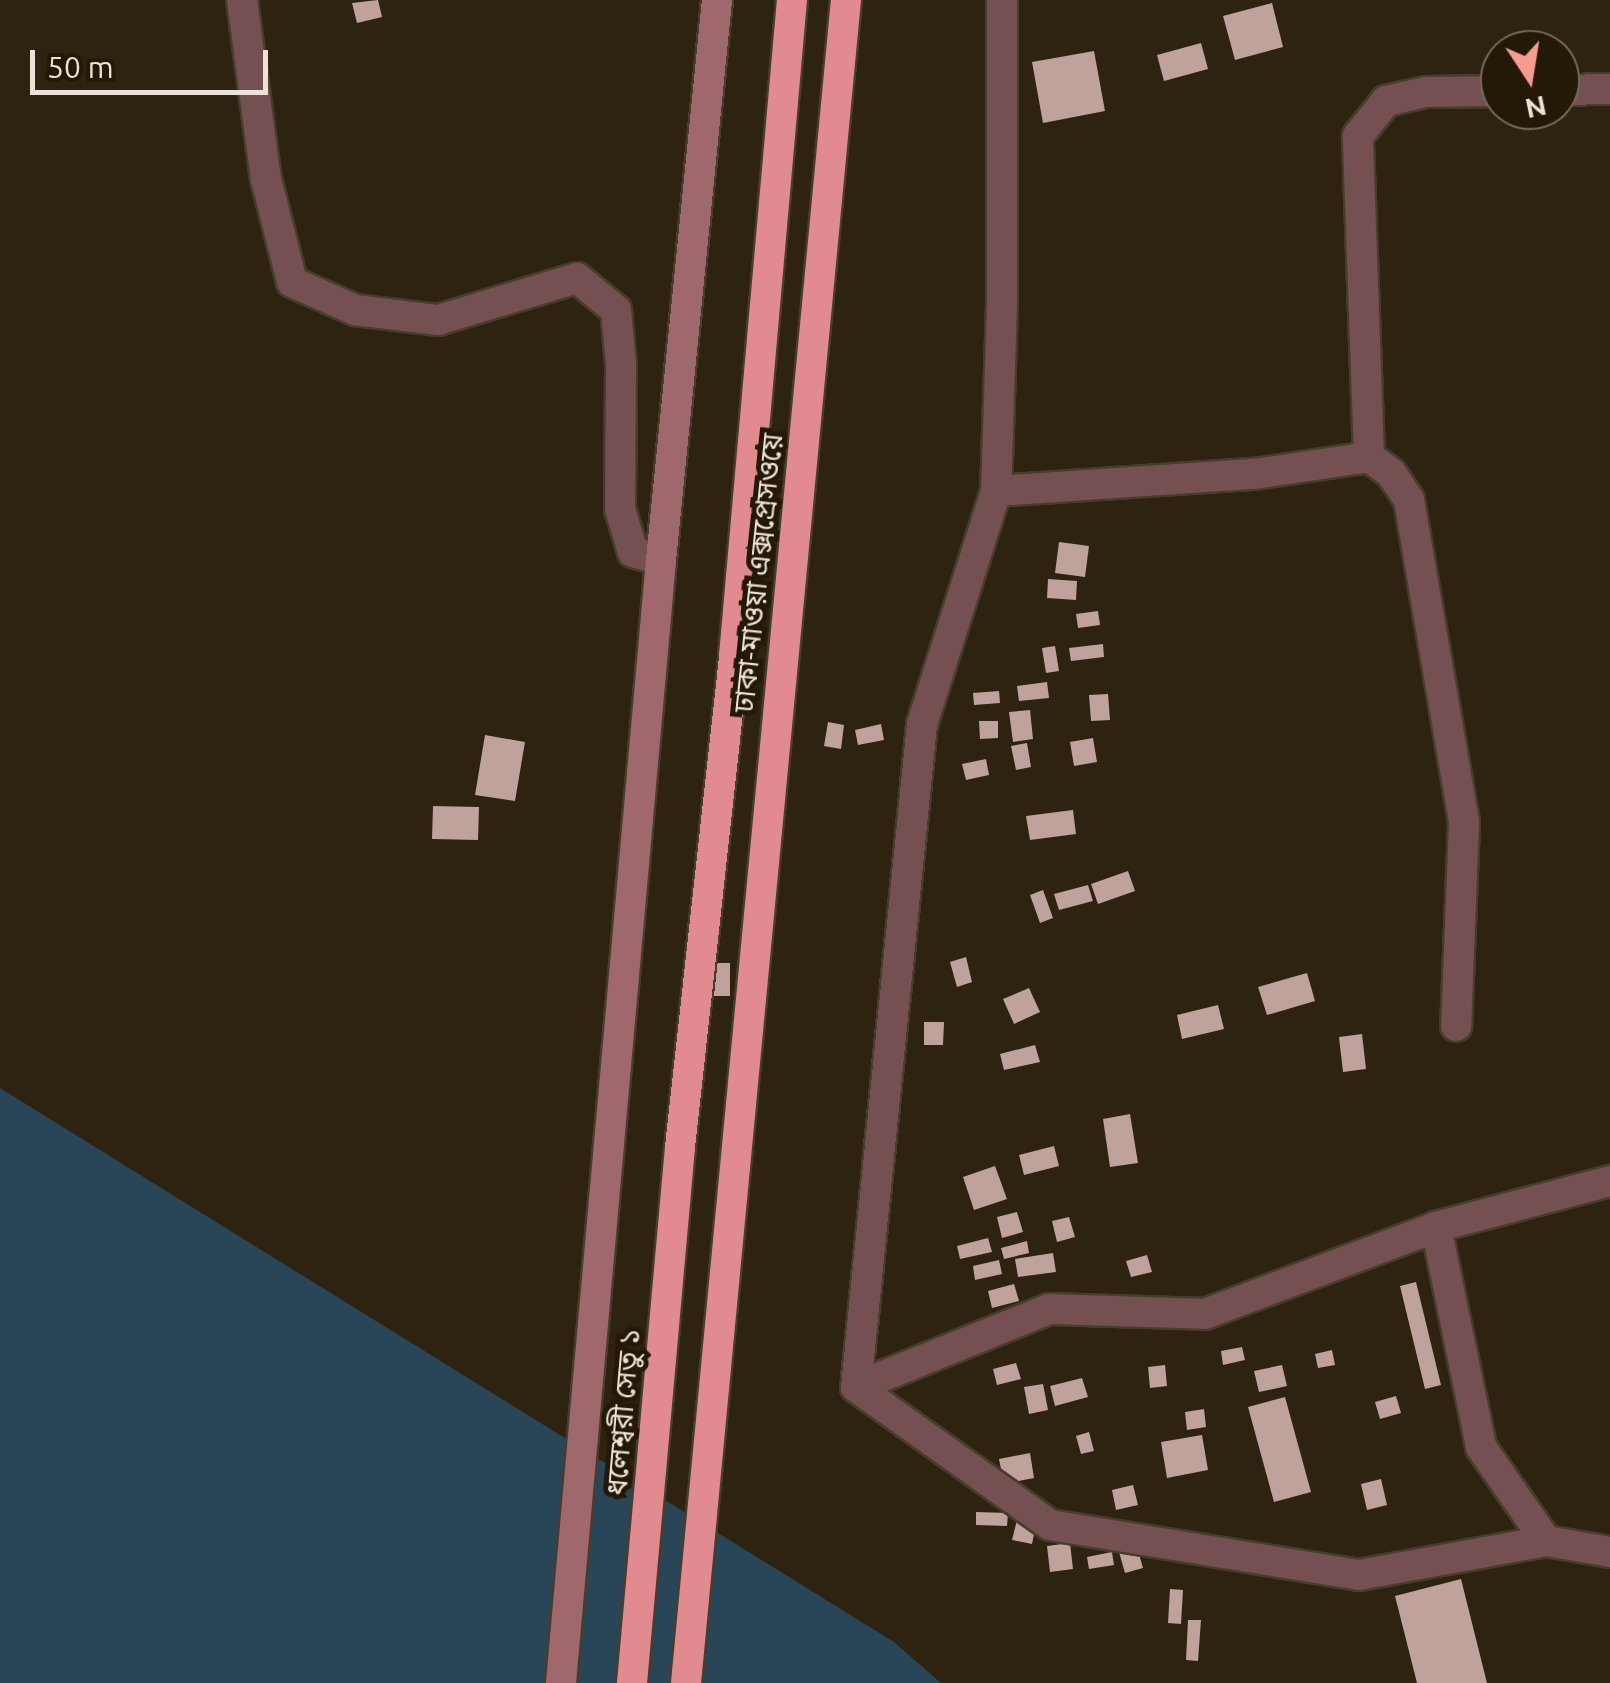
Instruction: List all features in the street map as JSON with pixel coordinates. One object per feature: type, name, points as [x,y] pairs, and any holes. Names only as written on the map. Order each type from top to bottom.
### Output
[{"type":"highway","name":"ঢাকা-মাওয়া এক্সপ্রেসওয়ে","points":[[680,1147],[734,656],[792,0]]},
{"type":"highway","name":"ঢাকা-মাওয়া এক্সপ্রেসওয়ে","points":[[686,1683],[846,0]]},
{"type":"highway","name":"ধলেশ্বরী সেতু ১","points":[[632,1683],[680,1147]]},
{"type":"street","points":[[242,0],[266,179],[292,282],[354,310],[438,320],[577,278],[616,310],[621,365],[620,509],[633,552],[661,560]]},
{"type":"street","points":[[561,1683],[661,560],[718,0]]},
{"type":"street","points":[[856,1387],[922,724],[996,491],[1002,304],[1002,0]]},
{"type":"street","points":[[1580,90],[1610,89]]},
{"type":"street","points":[[1369,457],[1358,136],[1386,100],[1426,92],[1480,91]]},
{"type":"street","points":[[996,491],[1254,474],[1369,457],[1391,473],[1408,500],[1464,822],[1456,1026]]},
{"type":"street","points":[[856,1387],[1049,1309],[1205,1314],[1436,1226],[1610,1181]]},
{"type":"street","points":[[1436,1226],[1481,1447],[1546,1541]]},
{"type":"street","points":[[856,1387],[1050,1526],[1359,1575],[1546,1541],[1610,1552]]},
{"type":"water","points":[[0,1088],[894,1642],[941,1683],[0,1683]]},
{"type":"building","points":[[378,0],[382,17],[357,23],[352,3]]},
{"type":"building","points":[[1272,3],[1283,47],[1235,60],[1223,16]]},
{"type":"building","points":[[1201,43],[1208,69],[1164,81],[1157,55]]},
{"type":"building","points":[[1094,51],[1105,111],[1043,123],[1032,62]]},
{"type":"building","points":[[1059,542],[1089,546],[1085,577],[1055,573]]},
{"type":"building","points":[[1048,579],[1077,581],[1076,600],[1047,598]]},
{"type":"building","points":[[1098,611],[1100,625],[1078,628],[1076,614]]},
{"type":"building","points":[[1103,644],[1104,657],[1071,661],[1069,648]]},
{"type":"building","points":[[1055,646],[1059,671],[1046,673],[1042,648]]},
{"type":"building","points":[[1047,682],[1049,698],[1019,701],[1017,686]]},
{"type":"building","points":[[999,691],[1000,703],[974,705],[973,693]]},
{"type":"building","points":[[1108,694],[1110,720],[1091,721],[1089,695]]},
{"type":"building","points":[[1030,710],[1033,739],[1013,742],[1009,712]]},
{"type":"building","points":[[979,721],[998,721],[998,738],[980,739]]},
{"type":"building","points":[[828,722],[844,725],[841,749],[824,746]]},
{"type":"building","points":[[881,724],[884,740],[858,745],[855,730]]},
{"type":"building","points":[[485,735],[525,742],[515,801],[475,795]]},
{"type":"building","points":[[1093,738],[1097,762],[1074,766],[1070,742]]},
{"type":"building","points":[[1027,743],[1031,767],[1016,770],[1011,746]]},
{"type":"building","points":[[986,759],[989,775],[966,780],[962,764]]},
{"type":"building","points":[[433,806],[479,807],[478,840],[432,839]]},
{"type":"building","points":[[1073,810],[1076,834],[1030,840],[1026,816]]},
{"type":"building","points":[[1128,871],[1135,891],[1098,904],[1091,884]]},
{"type":"building","points":[[1088,885],[1093,901],[1059,910],[1054,894]]},
{"type":"building","points":[[1043,890],[1053,918],[1040,923],[1030,895]]},
{"type":"building","points":[[966,957],[972,982],[957,987],[950,962]]},
{"type":"building","points":[[703,963],[730,963],[730,996],[702,996]]},
{"type":"building","points":[[1307,973],[1315,1001],[1267,1015],[1258,987]]},
{"type":"building","points":[[1029,988],[1040,1012],[1014,1024],[1003,999]]},
{"type":"building","points":[[1218,1005],[1224,1029],[1182,1039],[1177,1015]]},
{"type":"building","points":[[924,1022],[944,1022],[943,1045],[924,1045]]},
{"type":"building","points":[[1362,1034],[1366,1069],[1343,1072],[1339,1037]]},
{"type":"building","points":[[1035,1045],[1040,1062],[1004,1070],[1000,1054]]},
{"type":"building","points":[[1130,1114],[1138,1163],[1110,1167],[1103,1119]]},
{"type":"building","points":[[1054,1146],[1059,1166],[1024,1175],[1019,1155]]},
{"type":"building","points":[[995,1166],[1007,1199],[974,1210],[963,1177]]},
{"type":"building","points":[[1017,1212],[1023,1232],[1002,1238],[997,1217]]},
{"type":"building","points":[[1069,1217],[1075,1237],[1057,1242],[1052,1221]]},
{"type":"building","points":[[988,1238],[992,1252],[960,1259],[957,1246]]},
{"type":"building","points":[[1027,1241],[1029,1253],[1004,1259],[1001,1248]]},
{"type":"building","points":[[1053,1253],[1056,1272],[1018,1277],[1015,1259]]},
{"type":"building","points":[[1147,1255],[1152,1272],[1131,1277],[1126,1261]]},
{"type":"building","points":[[999,1260],[1002,1274],[975,1280],[973,1266]]},
{"type":"building","points":[[1416,1282],[1441,1385],[1425,1389],[1400,1286]]},
{"type":"building","points":[[1014,1284],[1019,1301],[992,1308],[988,1291]]},
{"type":"building","points":[[1242,1347],[1245,1360],[1223,1365],[1221,1351]]},
{"type":"building","points":[[1332,1350],[1335,1365],[1318,1368],[1315,1354]]},
{"type":"building","points":[[1016,1363],[1021,1379],[997,1385],[993,1369]]},
{"type":"building","points":[[1165,1365],[1167,1386],[1150,1388],[1148,1367]]},
{"type":"building","points":[[1282,1365],[1287,1386],[1259,1392],[1254,1371]]},
{"type":"building","points":[[1082,1378],[1088,1397],[1055,1406],[1050,1386]]},
{"type":"building","points":[[1043,1384],[1048,1410],[1029,1414],[1024,1387]]},
{"type":"building","points":[[1396,1396],[1401,1413],[1380,1419],[1375,1402]]},
{"type":"building","points":[[1285,1397],[1311,1492],[1274,1502],[1248,1407]]},
{"type":"building","points":[[1204,1409],[1206,1427],[1187,1430],[1185,1412]]},
{"type":"building","points":[[1089,1432],[1094,1451],[1081,1454],[1076,1436]]},
{"type":"building","points":[[1202,1435],[1208,1470],[1167,1478],[1161,1442]]},
{"type":"building","points":[[1030,1453],[1034,1478],[1004,1484],[999,1459]]},
{"type":"building","points":[[1381,1479],[1387,1505],[1367,1510],[1361,1484]]},
{"type":"building","points":[[1133,1485],[1138,1505],[1116,1510],[1112,1490]]},
{"type":"building","points":[[976,1512],[1008,1513],[1007,1526],[976,1525]]},
{"type":"building","points":[[1017,1520],[1036,1524],[1032,1544],[1012,1540]]},
{"type":"building","points":[[1135,1540],[1143,1568],[1125,1573],[1117,1545]]},
{"type":"building","points":[[1070,1543],[1073,1569],[1050,1572],[1047,1546]]},
{"type":"building","points":[[1112,1552],[1114,1565],[1089,1569],[1087,1557]]},
{"type":"building","points":[[1461,1579],[1487,1683],[1417,1683],[1395,1596]]},
{"type":"building","points":[[1170,1589],[1183,1590],[1181,1624],[1168,1623]]},
{"type":"building","points":[[1188,1620],[1201,1620],[1198,1661],[1186,1660]]}]
